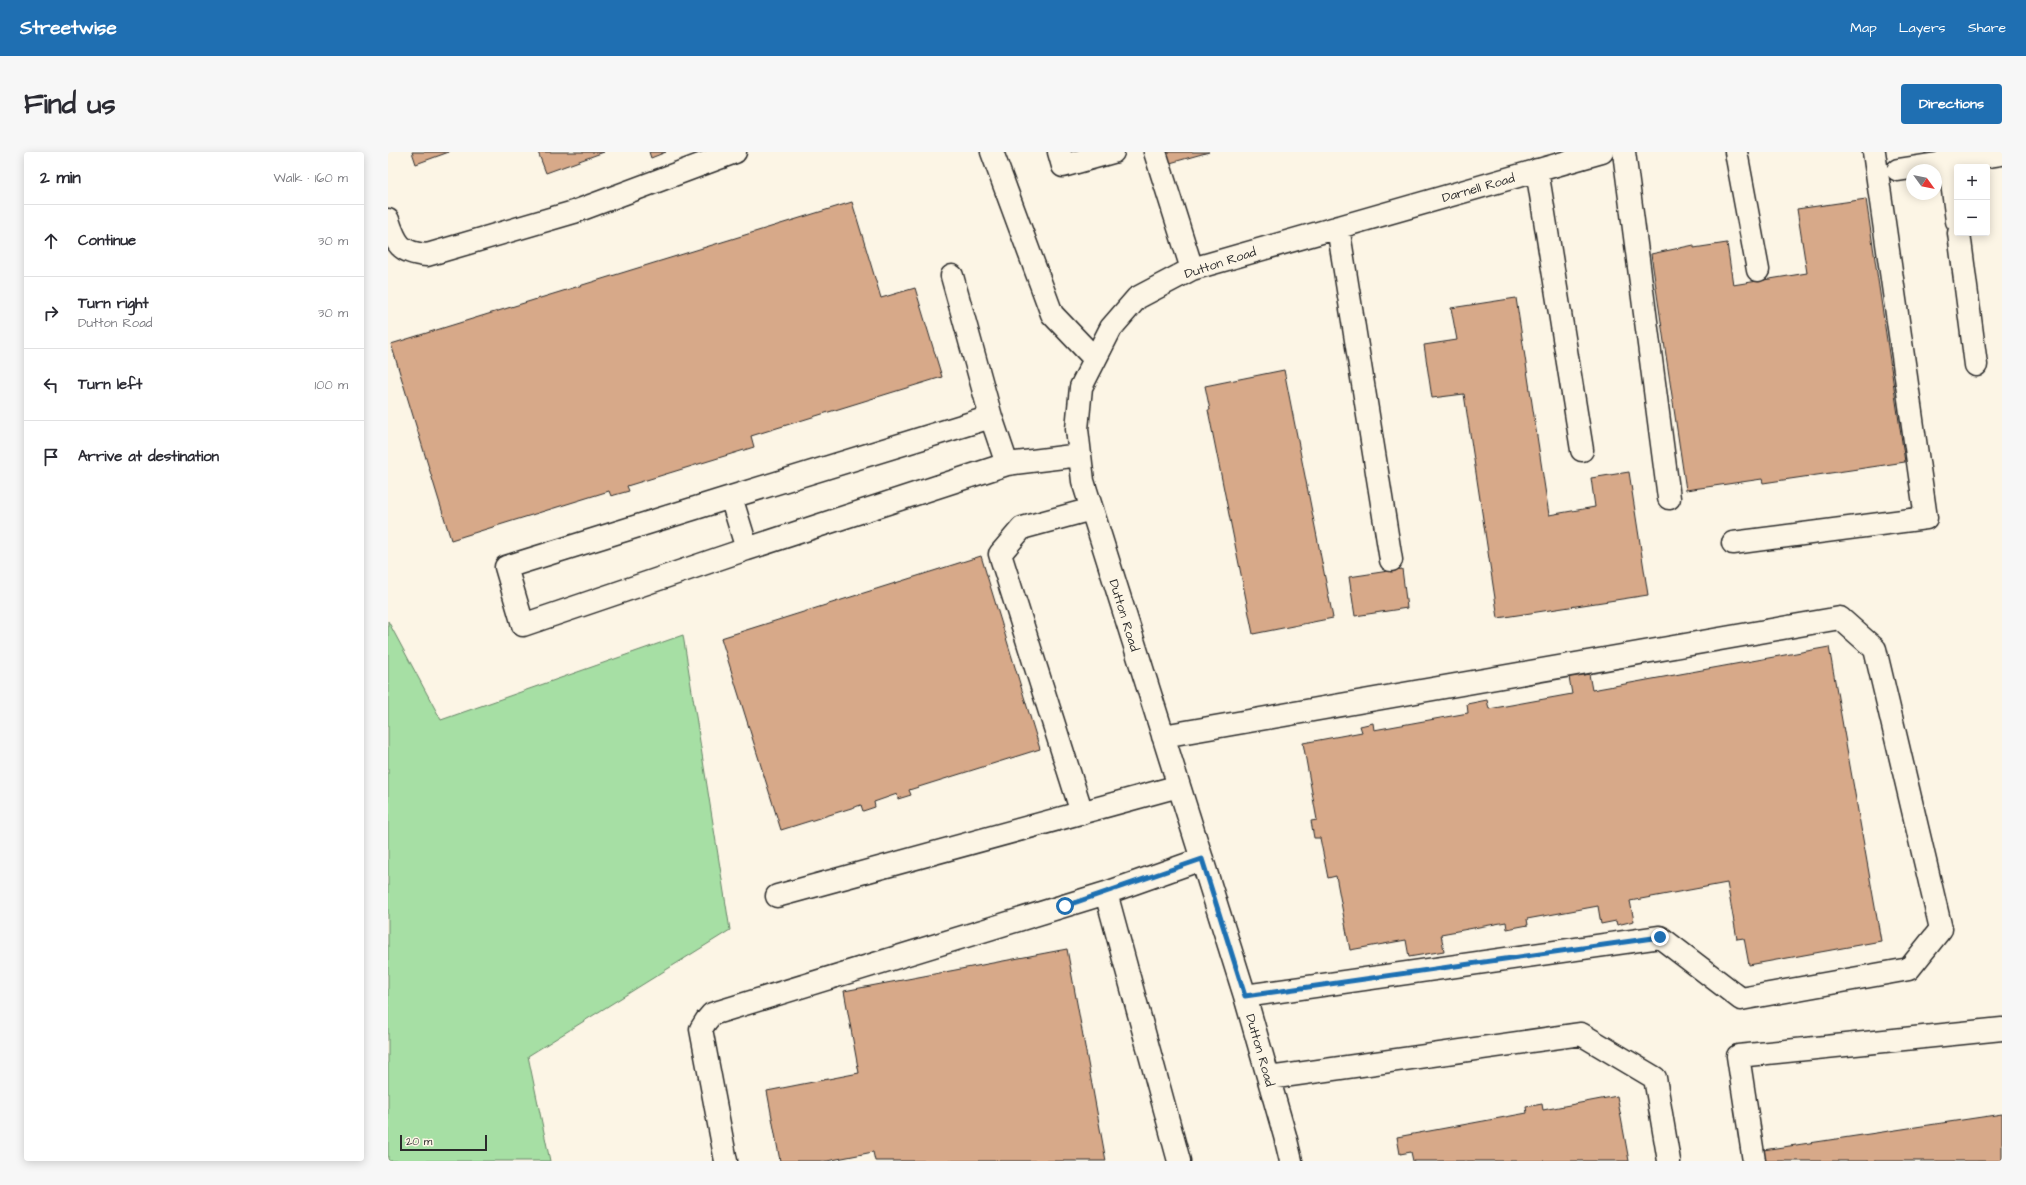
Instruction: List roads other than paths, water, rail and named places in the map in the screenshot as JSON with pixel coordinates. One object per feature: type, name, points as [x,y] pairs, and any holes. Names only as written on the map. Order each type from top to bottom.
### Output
[{"type":"street","points":[[388,220],[395,240],[403,249],[412,254],[427,255],[574,212],[735,152]]},
{"type":"street","points":[[992,152],[1052,314],[1095,359]]},
{"type":"street","points":[[1059,152],[1063,166],[1113,152]]},
{"type":"street","points":[[1155,152],[1192,269]]},
{"type":"street","name":"Darnell Road","points":[[1346,225],[1602,152]]},
{"type":"street","points":[[1624,152],[1669,498]]},
{"type":"street","points":[[1736,152],[1758,270]]},
{"type":"street","points":[[1733,543],[1926,518],[1874,152]]},
{"type":"street","points":[[1898,170],[1948,157],[2002,154]]},
{"type":"street","points":[[1948,157],[1954,200]]},
{"type":"street","points":[[1537,170],[1582,450]]},
{"type":"street","points":[[1346,225],[1391,560]]},
{"type":"street","name":"Dutton Road","points":[[1291,1161],[1245,996],[1083,481],[1077,429],[1081,387],[1112,328],[1136,298],[1192,269],[1346,225]]},
{"type":"street","points":[[1959,236],[1976,364]]},
{"type":"street","points":[[952,276],[991,417],[1007,464]]},
{"type":"street","points":[[991,417],[506,567],[523,625],[747,549],[1007,464],[1080,455]]},
{"type":"street","points":[[731,497],[747,549]]},
{"type":"street","points":[[1082,813],[1000,554],[1022,528],[1092,509]]},
{"type":"street","points":[[1163,736],[1840,618],[1875,649],[1941,929],[1909,969],[1741,999],[1660,937],[1245,996]]},
{"type":"street","points":[[778,896],[1179,786]]},
{"type":"street","points":[[726,1161],[701,1029],[712,1014],[1106,893],[1202,859]]},
{"type":"street","points":[[1106,893],[1179,1161]]},
{"type":"street","points":[[1754,1161],[1738,1056],[2002,1030]]},
{"type":"street","points":[[1269,1078],[1581,1034],[1655,1078],[1670,1161]]}]
